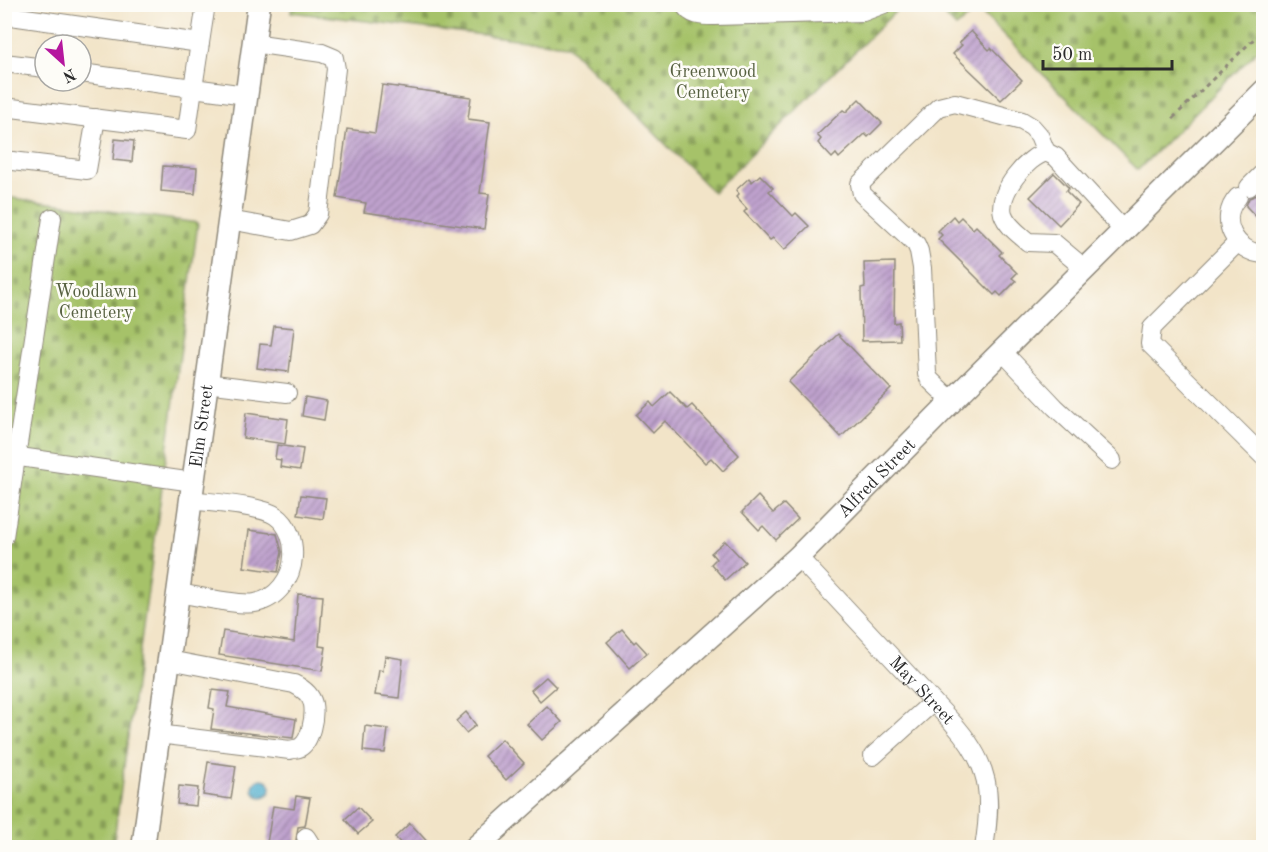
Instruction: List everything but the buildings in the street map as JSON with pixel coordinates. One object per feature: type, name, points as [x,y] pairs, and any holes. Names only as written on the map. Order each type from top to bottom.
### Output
[{"type":"main road","name":"Elm Street","points":[[143,848],[259,4]]},
{"type":"main road","name":"Alfred Street","points":[[475,848],[798,557],[1263,91]]},
{"type":"street","points":[[4,107],[187,130],[206,4]]},
{"type":"street","points":[[684,4],[688,11],[694,14],[714,16],[863,12],[884,4]]},
{"type":"street","points":[[4,15],[200,43]]},
{"type":"street","points":[[229,220],[291,231],[310,225],[318,214],[336,69],[334,58],[322,53],[253,43]]},
{"type":"street","points":[[4,63],[33,67]]},
{"type":"street","points":[[93,75],[246,95]]},
{"type":"street","points":[[952,401],[930,380],[927,374],[920,251],[916,244],[862,194],[860,184],[939,107],[955,104],[1022,122],[1036,131],[1046,152],[1056,157],[1123,230]]},
{"type":"street","points":[[4,160],[87,170],[96,118]]},
{"type":"street","points":[[1046,152],[1034,157],[1009,185],[1003,202],[1004,217],[1007,223],[1028,242],[1054,243],[1084,268]]},
{"type":"street","points":[[1263,172],[1249,191],[1231,207],[1230,222],[1231,234],[1237,243],[1254,254],[1263,254]]},
{"type":"street","points":[[4,537],[10,455],[52,218]]},
{"type":"street","points":[[1237,243],[1152,328],[1150,344],[1263,457]]},
{"type":"street","points":[[1002,351],[1055,407],[1112,460]]},
{"type":"street","points":[[206,383],[287,393]]},
{"type":"street","points":[[10,455],[192,491],[264,510],[278,517],[292,538],[294,556],[292,569],[285,584],[269,599],[256,603],[178,593]]},
{"type":"street","name":"May Street","points":[[798,557],[968,741],[981,763],[988,798],[988,824],[984,848]]},
{"type":"street","points":[[159,734],[290,750],[299,748],[305,742],[313,713],[313,704],[309,695],[294,684],[169,660]]},
{"type":"street","points":[[873,756],[933,702]]},
{"type":"path","points":[[1173,117],[1263,29]]},
{"type":"green space","name":"Greenwood Cemetery","points":[[292,4],[902,5],[713,192],[567,45],[291,12]]},
{"type":"green space","points":[[934,5],[1263,5],[1263,45],[1138,170],[978,9],[956,27]]},
{"type":"green space","name":"Woodlawn Cemetery","points":[[5,197],[198,223],[113,847],[5,848]]},
{"type":"water","points":[[262,779],[268,782],[271,788],[268,794],[262,797],[256,794],[253,788],[256,782]]}]
